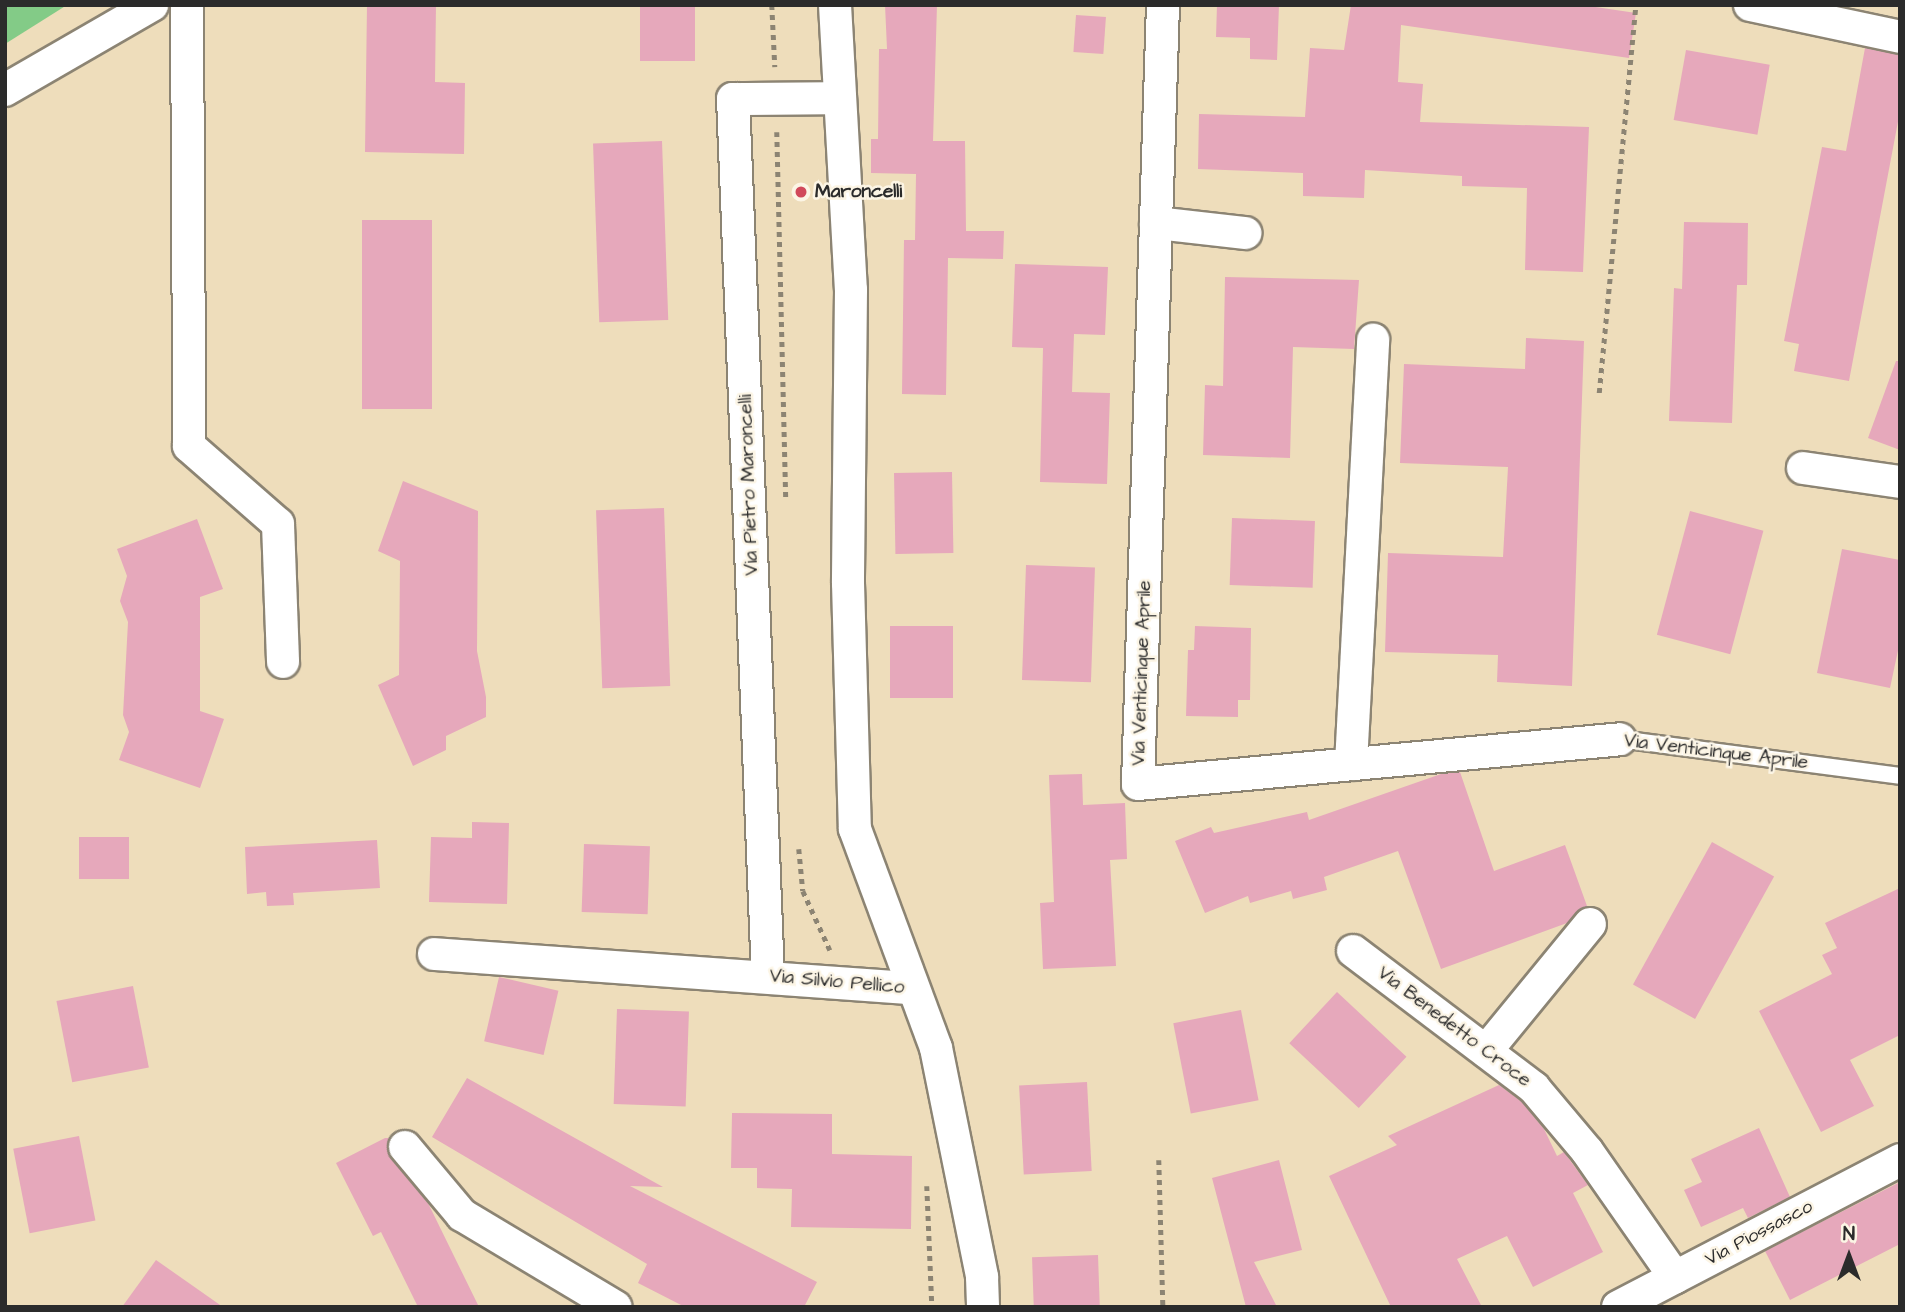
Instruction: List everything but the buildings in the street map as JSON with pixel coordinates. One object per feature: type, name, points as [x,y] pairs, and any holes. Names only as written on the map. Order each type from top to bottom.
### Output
[{"type":"street","points":[[5,90],[152,5]]},
{"type":"street","points":[[187,5],[188,446],[278,524],[283,662]]},
{"type":"street","points":[[835,5],[851,290],[848,583],[855,829],[914,988]]},
{"type":"street","name":"Via Venticinque Aprile","points":[[1163,5],[1138,784],[1620,738]]},
{"type":"street","points":[[1750,5],[1900,37]]},
{"type":"street","name":"Via Pietro Maroncelli","points":[[768,977],[733,99],[840,98]]},
{"type":"street","points":[[1156,223],[1245,233]]},
{"type":"street","points":[[1351,764],[1373,340]]},
{"type":"street","points":[[1803,468],[1900,482]]},
{"type":"street","points":[[1486,1051],[1590,924]]},
{"type":"street","name":"Via Benedetto Croce","points":[[1353,950],[1534,1088],[1569,1130],[1675,1277]]},
{"type":"street","name":"Via Silvio Pellico","points":[[435,954],[914,988],[936,1048],[982,1277],[983,1307]]},
{"type":"street","points":[[405,1147],[462,1215],[616,1307]]},
{"type":"street","name":"Via Piossasco","points":[[1618,1307],[1900,1160]]},
{"type":"lane","name":"Via Venticinque Aprile","points":[[1620,738],[1892,775]]},
{"type":"path","points":[[1599,393],[1636,5]]},
{"type":"path","points":[[1158,1160],[1164,1307]]},
{"type":"green space","points":[[5,5],[67,5],[5,44]]},
{"type":"place","name":"Maroncelli","points":[[801,192]]}]
